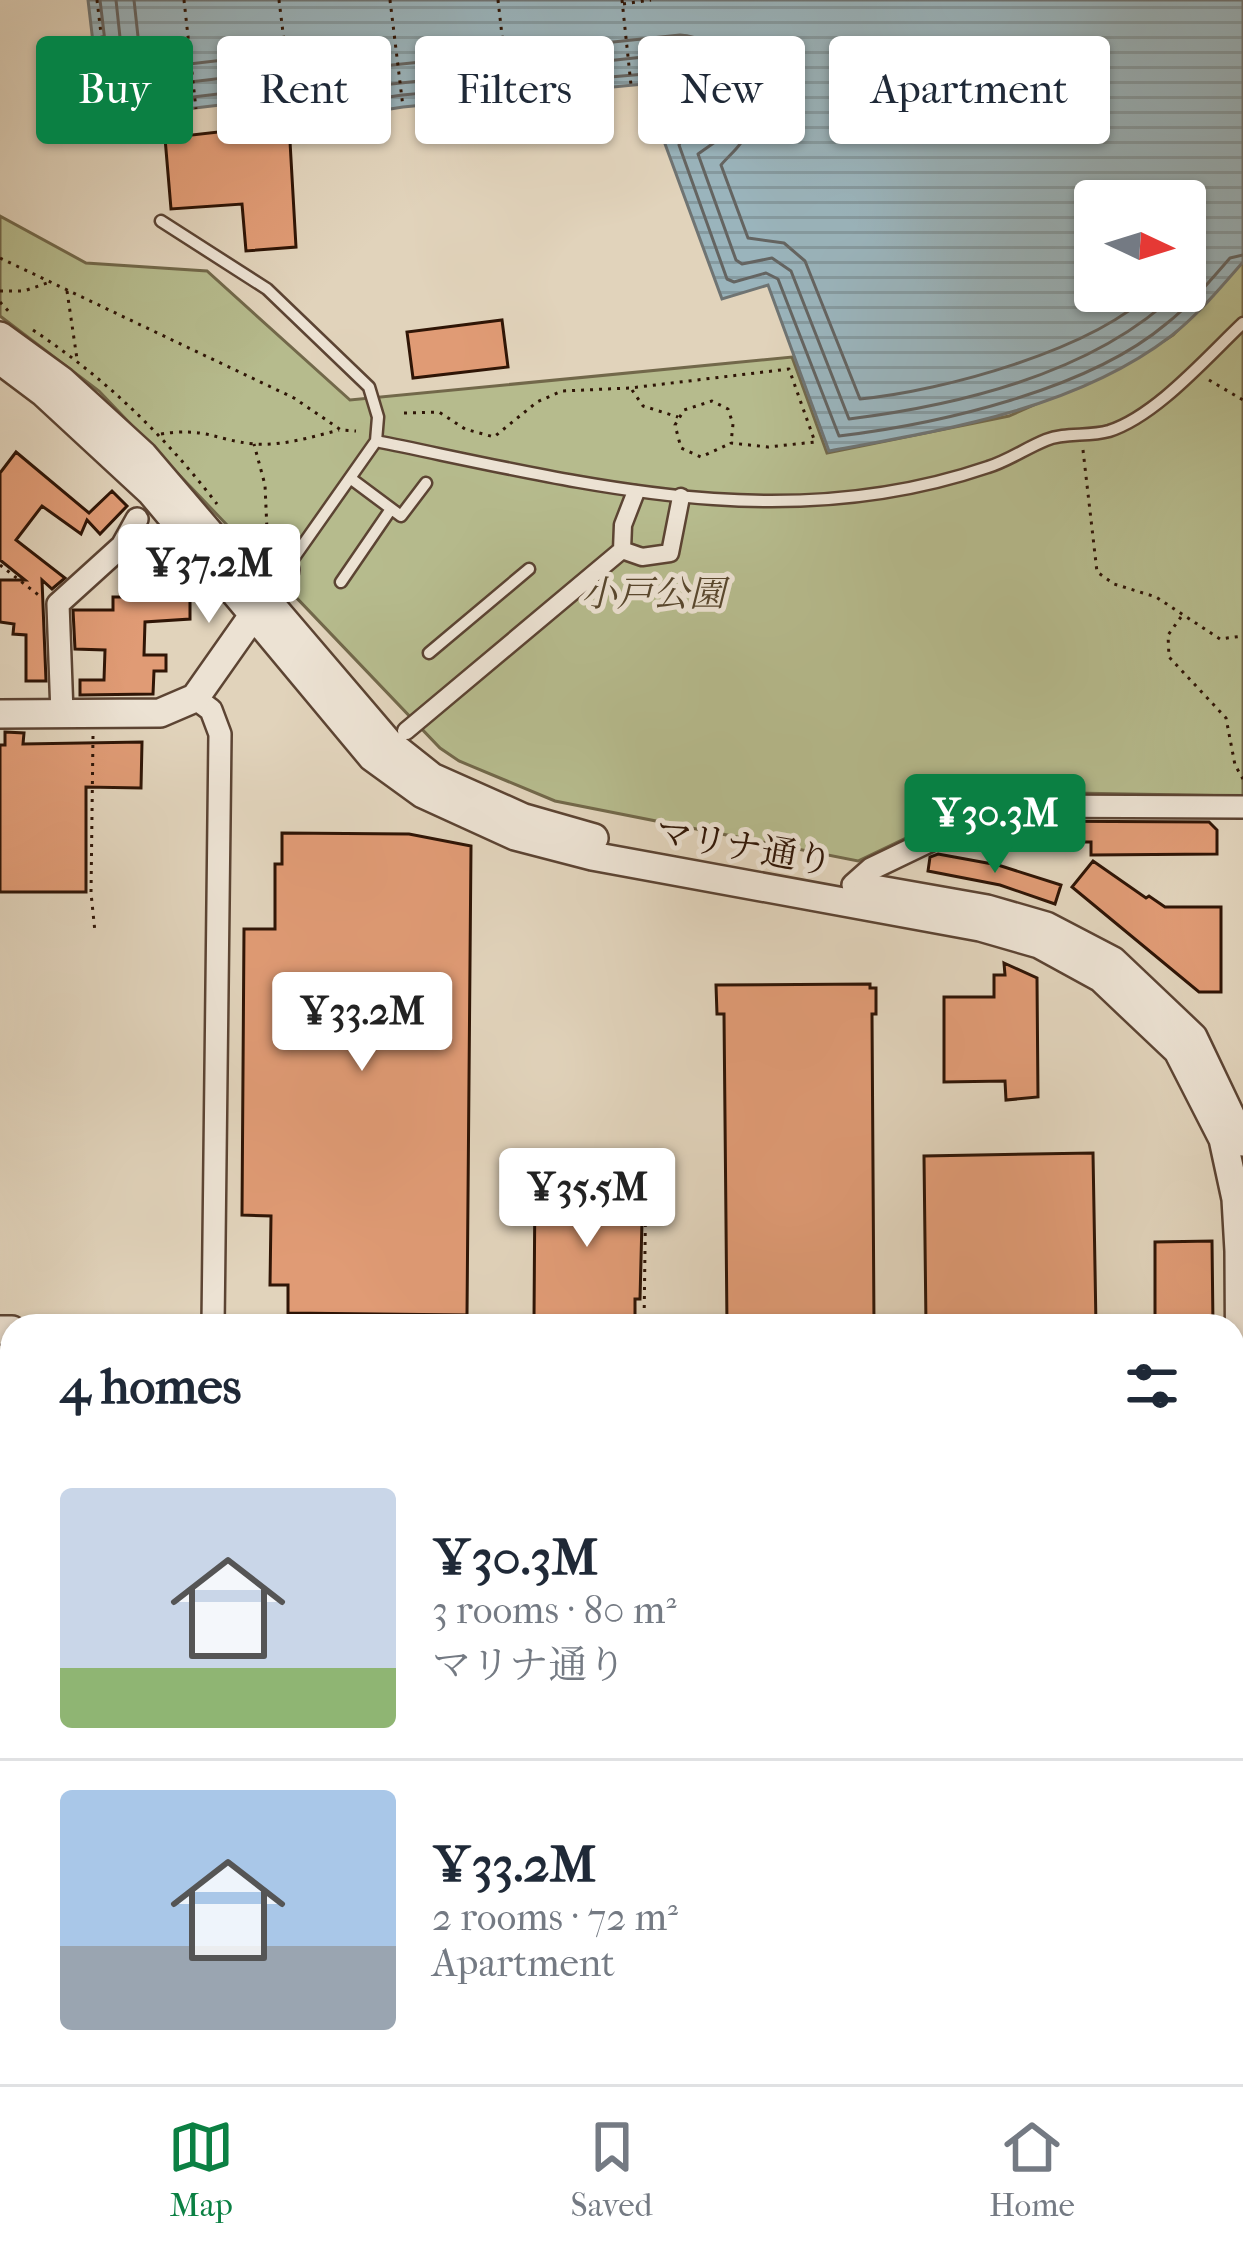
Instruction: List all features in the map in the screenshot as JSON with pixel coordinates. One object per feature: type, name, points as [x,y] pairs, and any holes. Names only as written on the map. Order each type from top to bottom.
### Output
[{"type":"street","name":"マリナ通り","points":[[0,336],[62,381],[143,455],[372,757],[423,794],[515,836],[592,856],[980,928],[1039,944],[1101,978],[1178,1051],[1222,1139],[1236,1199],[1239,1314]]},
{"type":"street","name":"マリナ通り","points":[[0,360],[61,408],[151,492],[388,742],[432,777],[524,818],[595,838],[1026,920],[1113,961],[1193,1037],[1242,1135]]},
{"type":"street","points":[[406,731],[622,550],[623,525],[635,494]]},
{"type":"street","points":[[622,550],[642,557],[670,553],[681,497]]},
{"type":"street","points":[[62,713],[58,604],[122,546],[137,518]]},
{"type":"street","points":[[0,714],[160,713],[195,698],[285,570]]},
{"type":"street","points":[[195,698],[211,710],[220,734],[214,1314]]},
{"type":"street","points":[[853,885],[872,869],[1002,806],[1243,807]]},
{"type":"lane","points":[[161,221],[267,289],[369,386],[378,417],[376,441],[285,570]]},
{"type":"lane","points":[[376,441],[635,494],[727,502],[812,501],[893,491],[993,466],[1053,437],[1112,430],[1159,401],[1243,323]]},
{"type":"lane","points":[[350,478],[396,512]]},
{"type":"lane","points":[[341,582],[396,512],[426,483]]},
{"type":"lane","points":[[429,653],[529,569]]},
{"type":"path","points":[[97,0],[101,36]]},
{"type":"path","points":[[184,0],[196,109]]},
{"type":"path","points":[[280,0],[284,36]]},
{"type":"path","points":[[390,0],[403,107]]},
{"type":"path","points":[[498,0],[502,36]]},
{"type":"path","points":[[631,85],[622,2],[651,0]]},
{"type":"path","points":[[0,258],[294,398],[341,430]]},
{"type":"path","points":[[0,291],[24,291],[50,282]]},
{"type":"path","points":[[67,289],[77,359]]},
{"type":"path","points":[[404,413],[439,412],[465,429],[494,436],[538,402],[562,391],[789,369],[815,442],[768,447],[731,443],[701,457],[681,448],[675,425],[684,410],[712,401],[728,409],[734,424],[731,443]]},
{"type":"path","points":[[1192,370],[1243,400]]},
{"type":"path","points":[[630,388],[643,406],[680,418]]},
{"type":"path","points":[[159,434],[194,429],[254,444],[356,430]]},
{"type":"path","points":[[1082,436],[1097,572],[1114,584],[1156,597],[1220,639],[1243,636]]},
{"type":"path","points":[[250,548],[267,530],[265,484],[254,444]]},
{"type":"path","points":[[0,565],[48,602],[58,604]]},
{"type":"path","points":[[1182,615],[1168,635],[1169,657],[1226,718],[1235,765],[1243,779]]},
{"type":"path","points":[[93,745],[95,932]]},
{"type":"path","points":[[644,1314],[646,1173]]},
{"type":"green space","name":"小戸公園","points":[[0,216],[86,263],[207,271],[350,400],[792,357],[827,453],[1009,416],[1129,363],[1173,335],[1195,312],[1206,312],[1206,301],[1243,262],[1243,796],[1012,792],[996,795],[858,861],[555,801],[459,761],[440,748],[99,391],[0,316]]},
{"type":"water","points":[[88,0],[1243,0],[1243,262],[1206,303],[1206,180],[1074,180],[1074,312],[1198,312],[1134,361],[1052,399],[963,425],[829,451],[768,285],[722,299],[665,144],[805,144],[805,36],[638,36],[638,85],[614,87],[614,36],[415,36],[415,106],[391,109],[391,36],[217,36],[217,105],[193,108],[193,36],[92,36]]},
{"type":"building","points":[[217,132],[217,144],[290,144],[296,247],[246,251],[242,204],[171,209],[166,144],[193,144],[193,135]]},
{"type":"building","points":[[502,320],[508,367],[413,378],[407,332]]},
{"type":"building","points":[[16,452],[89,513],[112,491],[127,506],[100,534],[87,520],[81,534],[42,506],[16,540],[65,578],[52,589],[42,580],[46,681],[26,681],[26,635],[13,634],[14,624],[0,622],[0,580],[25,580],[0,560],[0,473]]},
{"type":"building","points":[[146,540],[167,544],[166,574],[181,562],[200,586],[190,595],[190,619],[145,622],[144,655],[166,655],[166,671],[154,671],[153,694],[80,695],[80,680],[104,680],[105,650],[75,649],[73,610],[113,610],[113,597],[130,597],[130,578],[141,577]]},
{"type":"building","points":[[5,732],[24,733],[23,744],[142,742],[141,788],[86,787],[86,892],[0,892],[0,745],[5,745]]},
{"type":"building","points":[[1005,821],[1209,822],[1217,830],[1217,854],[1091,855],[1091,842],[1058,842],[1024,834],[1001,833],[989,841],[984,831]]},
{"type":"building","points":[[282,833],[409,834],[471,846],[467,1314],[288,1313],[288,1285],[270,1285],[271,1216],[242,1215],[244,929],[275,929],[275,864],[282,864]]},
{"type":"building","points":[[938,854],[998,865],[1061,885],[1055,904],[1000,885],[928,871],[930,857]]},
{"type":"building","points":[[1093,861],[1165,907],[1221,907],[1221,992],[1199,992],[1072,887]]},
{"type":"building","points":[[1004,963],[1037,978],[1038,1097],[1006,1100],[1005,1081],[944,1082],[944,997],[994,997],[994,975],[1005,975]]},
{"type":"building","points":[[870,984],[876,988],[876,1014],[872,1014],[874,1314],[727,1314],[724,1014],[717,1014],[716,985]]},
{"type":"building","points":[[1093,1153],[1096,1314],[926,1314],[924,1156]]},
{"type":"building","points":[[535,1179],[643,1182],[640,1299],[635,1299],[635,1314],[534,1314]]},
{"type":"building","points":[[1212,1241],[1213,1314],[1155,1314],[1155,1242]]}]
